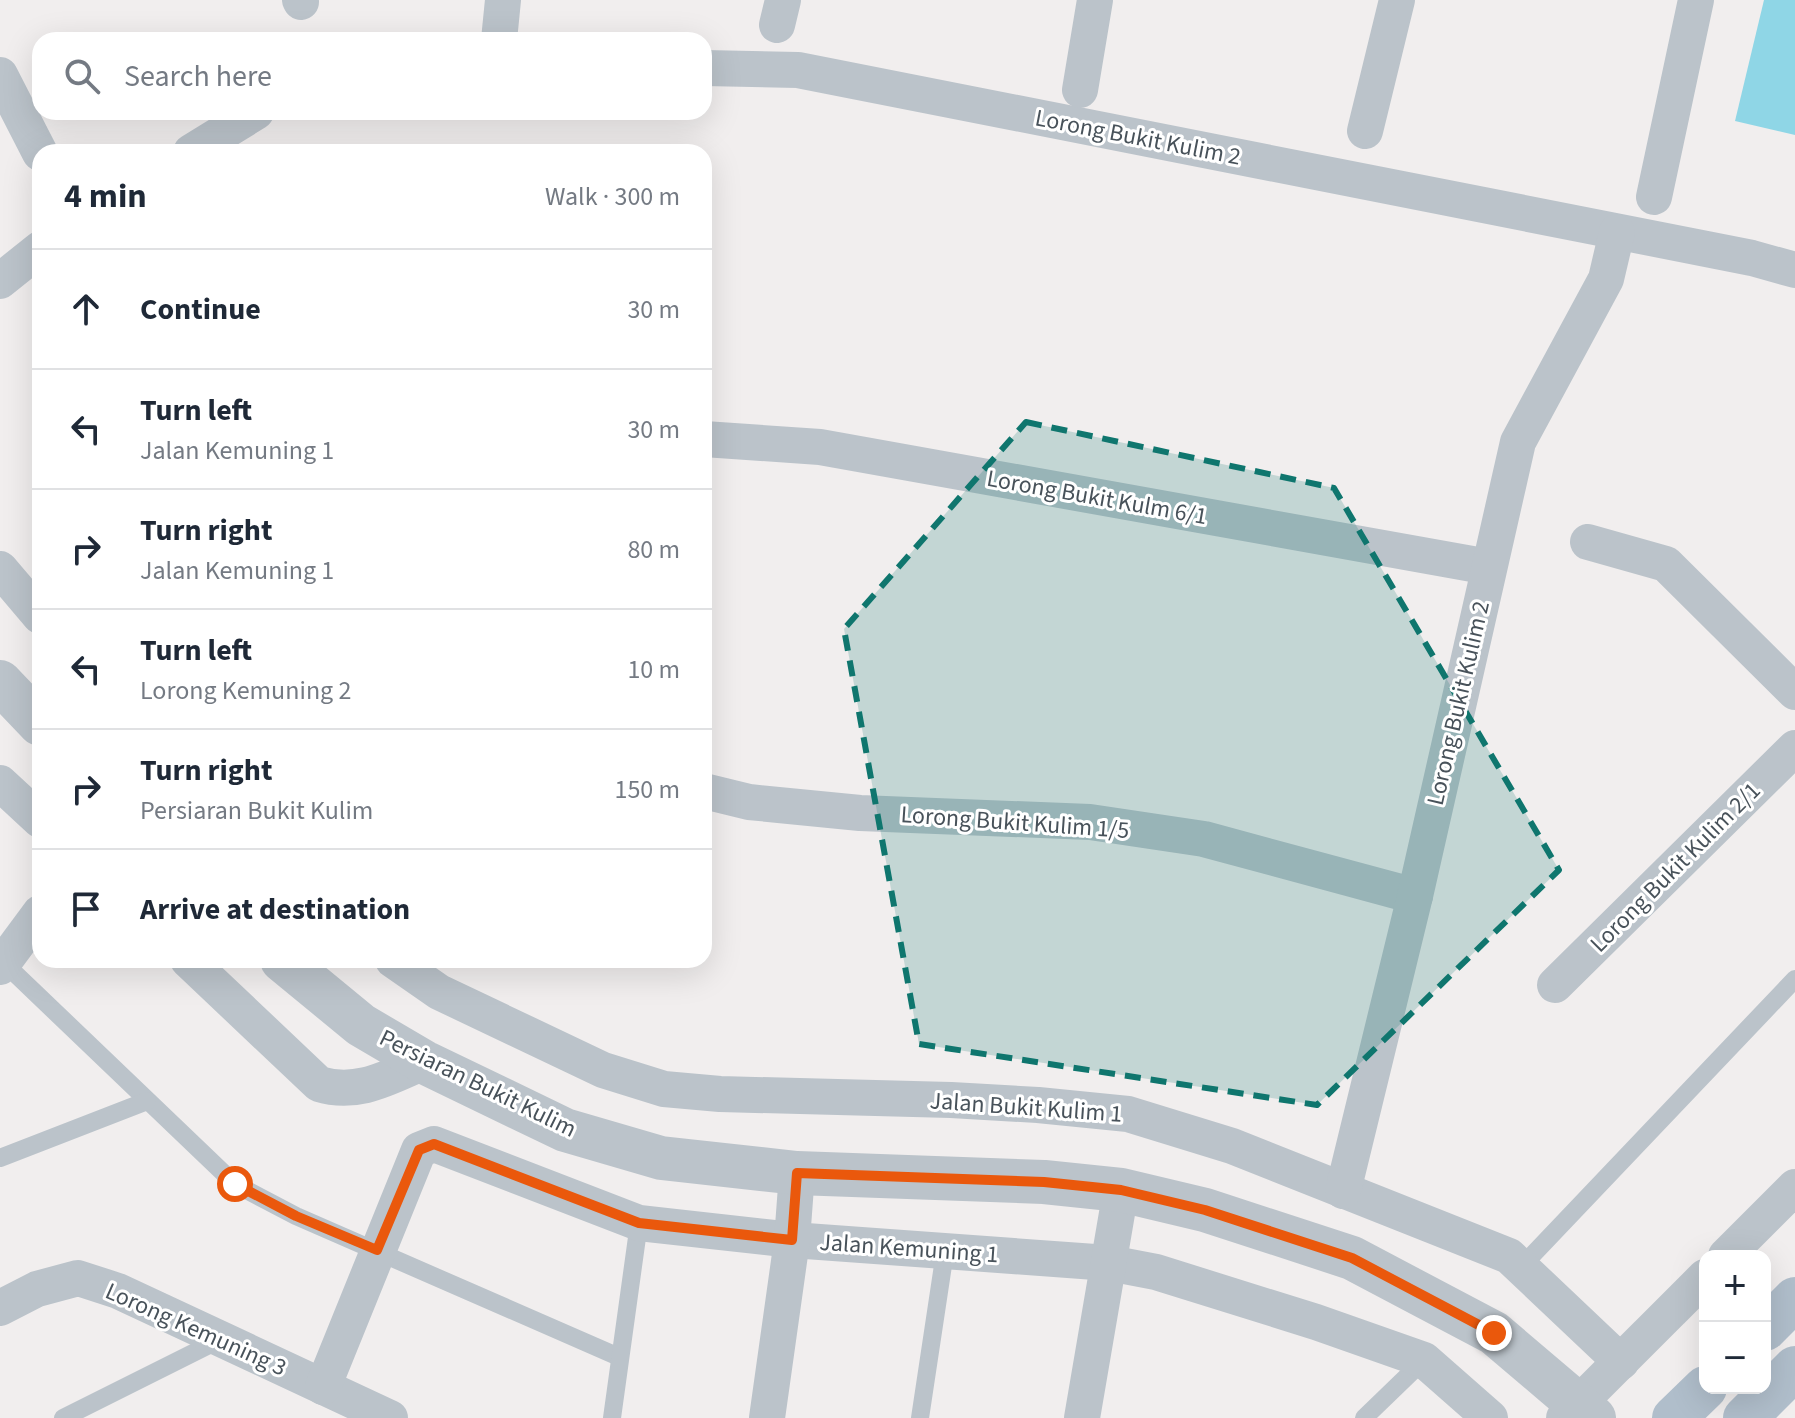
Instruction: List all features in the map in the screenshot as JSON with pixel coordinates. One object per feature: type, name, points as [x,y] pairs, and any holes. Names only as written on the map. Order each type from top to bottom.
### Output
[{"type":"main road","points":[[1771,1323],[1795,1299]]},
{"type":"main road","points":[[1745,1418],[1795,1368]]},
{"type":"main road","points":[[1674,1418],[1699,1394]]},
{"type":"street","points":[[500,32],[503,0]]},
{"type":"street","points":[[1080,90],[1095,0]]},
{"type":"street","points":[[1365,131],[1397,0]]},
{"type":"street","points":[[1654,197],[1696,0]]},
{"type":"street","name":"Lorong Bukit Kulim 2","points":[[712,68],[798,70],[1752,258],[1795,270]]},
{"type":"street","points":[[0,75],[35,144]]},
{"type":"street","points":[[204,144],[243,120]]},
{"type":"street","name":"Lorong Bukit Kulim 2","points":[[1343,1191],[1415,896],[1518,442],[1606,279],[1617,232]]},
{"type":"street","points":[[0,281],[32,255]]},
{"type":"street","name":"Lorong Bukit Kulm 6/1","points":[[712,440],[820,447],[1489,567]]},
{"type":"street","points":[[1588,542],[1666,564],[1795,692]]},
{"type":"street","points":[[0,569],[32,607]]},
{"type":"street","name":"Lorong Bukit Kulim 2/1","points":[[1555,985],[1795,748]]},
{"type":"street","points":[[0,783],[32,813]]},
{"type":"street","name":"Lorong Bukit Kulim 1/5","points":[[712,793],[749,802],[860,813],[1090,822],[1204,839],[1415,896]]},
{"type":"street","points":[[2,965],[32,924]]},
{"type":"street","points":[[196,968],[319,1084],[337,1089],[365,1087],[424,1062]]},
{"type":"street","name":"Persiaran Bukit Kulim","points":[[292,968],[361,1025],[424,1062],[565,1130],[661,1158],[797,1173],[1044,1182],[1121,1190],[1205,1210],[1352,1258],[1494,1333],[1579,1413]]},
{"type":"street","name":"Jalan Bukit Kulim 1","points":[[404,968],[439,992],[603,1070],[664,1089],[720,1094],[951,1100],[1128,1114],[1232,1146],[1509,1256],[1621,1362]]},
{"type":"street","name":"Jalan Kemuning 1","points":[[323,1387],[419,1150],[434,1144],[639,1223],[792,1240],[1109,1263],[1156,1272],[1316,1322],[1424,1360],[1490,1418]]},
{"type":"street","points":[[767,1418],[792,1240],[797,1173]]},
{"type":"street","points":[[1732,1250],[1795,1187]]},
{"type":"street","points":[[1082,1418],[1121,1190]]},
{"type":"street","name":"Lorong Kemuning 3","points":[[0,1308],[37,1289],[78,1278],[118,1291],[222,1338],[384,1417]]},
{"type":"street","points":[[1579,1413],[1621,1362],[1699,1283]]},
{"type":"lane","points":[[2,965],[235,1184],[296,1216],[619,1357]]},
{"type":"lane","points":[[1521,1267],[1795,979]]},
{"type":"lane","points":[[0,1158],[147,1101]]},
{"type":"lane","points":[[612,1418],[639,1223]]},
{"type":"lane","points":[[920,1418],[945,1252]]},
{"type":"lane","points":[[63,1418],[222,1338]]},
{"type":"lane","points":[[1364,1418],[1424,1360]]},
{"type":"highlighted area","points":[[1026,422],[1334,488],[1559,870],[1317,1105],[919,1044],[844,629]]},
{"type":"water","points":[[1764,0],[1795,0],[1795,135],[1735,121]]},
{"type":"route","points":[[235,1184],[296,1216],[377,1250],[419,1150],[434,1144],[639,1223],[792,1240],[797,1173],[1044,1182],[1121,1190],[1205,1210],[1352,1258],[1494,1333]]}]
